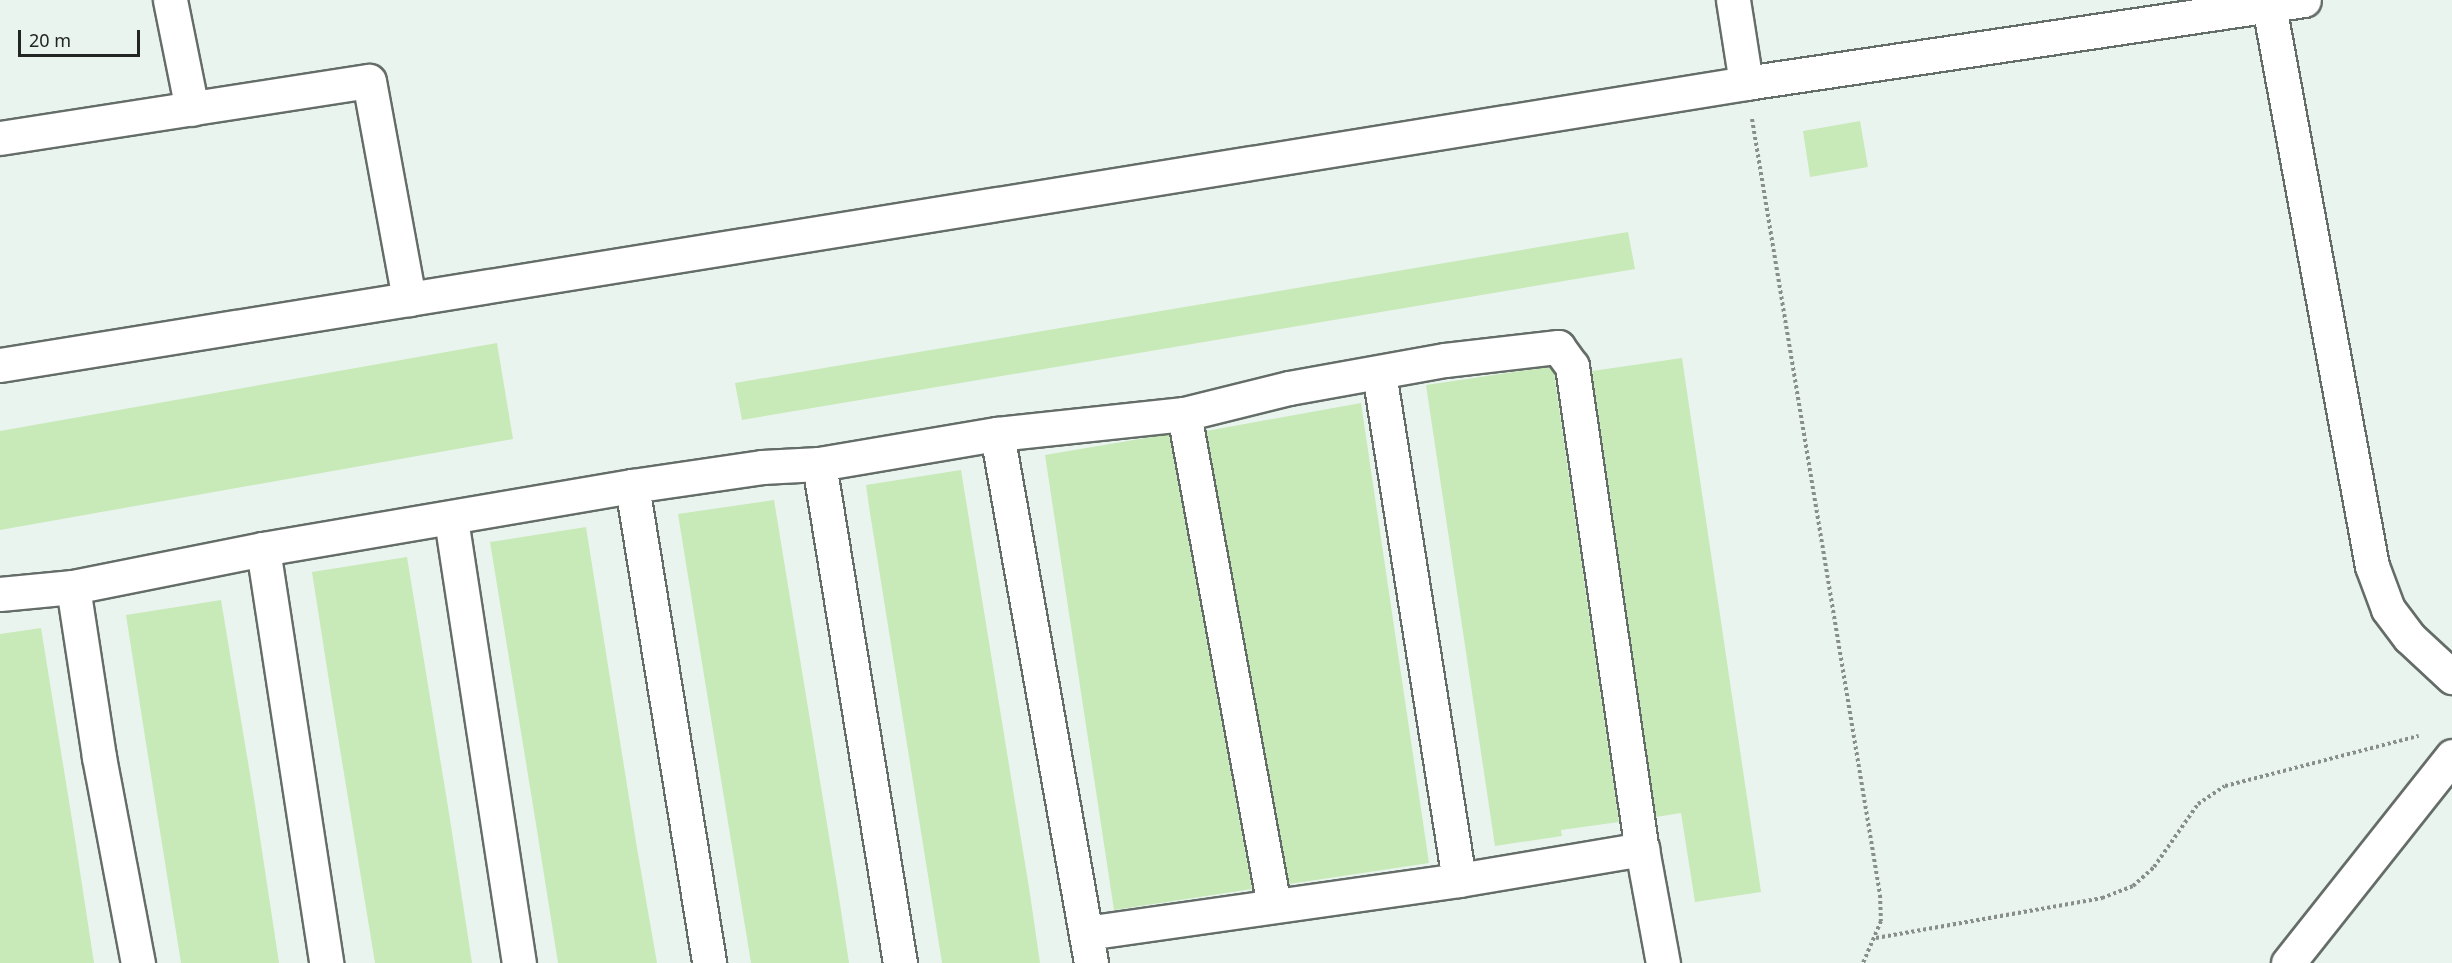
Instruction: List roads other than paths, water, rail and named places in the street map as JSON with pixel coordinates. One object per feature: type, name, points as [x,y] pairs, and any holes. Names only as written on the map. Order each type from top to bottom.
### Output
[{"type":"street","points":[[170,0],[192,109]]},
{"type":"street","points":[[1733,0],[1746,83]]},
{"type":"street","points":[[0,365],[1746,83],[2155,19],[2304,0]]},
{"type":"street","points":[[2269,6],[2372,566],[2388,609],[2409,637],[2452,677]]},
{"type":"street","points":[[0,138],[369,81],[409,299]]},
{"type":"street","points":[[0,594],[73,587],[263,549],[451,519],[632,486],[762,467],[819,464],[997,434],[1184,414],[1289,388],[1558,346],[1566,353],[1572,366],[1642,849],[1663,963]]},
{"type":"street","points":[[1379,373],[1459,880]]},
{"type":"street","points":[[1184,414],[1274,906]]},
{"type":"street","points":[[997,434],[1088,948],[1274,906],[1459,880],[1642,849]]},
{"type":"street","points":[[819,464],[900,963]]},
{"type":"street","points":[[632,486],[709,963]]},
{"type":"street","points":[[451,519],[519,963]]},
{"type":"street","points":[[263,549],[326,963]]},
{"type":"street","points":[[73,587],[99,757],[138,963]]},
{"type":"street","points":[[2288,963],[2441,745]]}]
